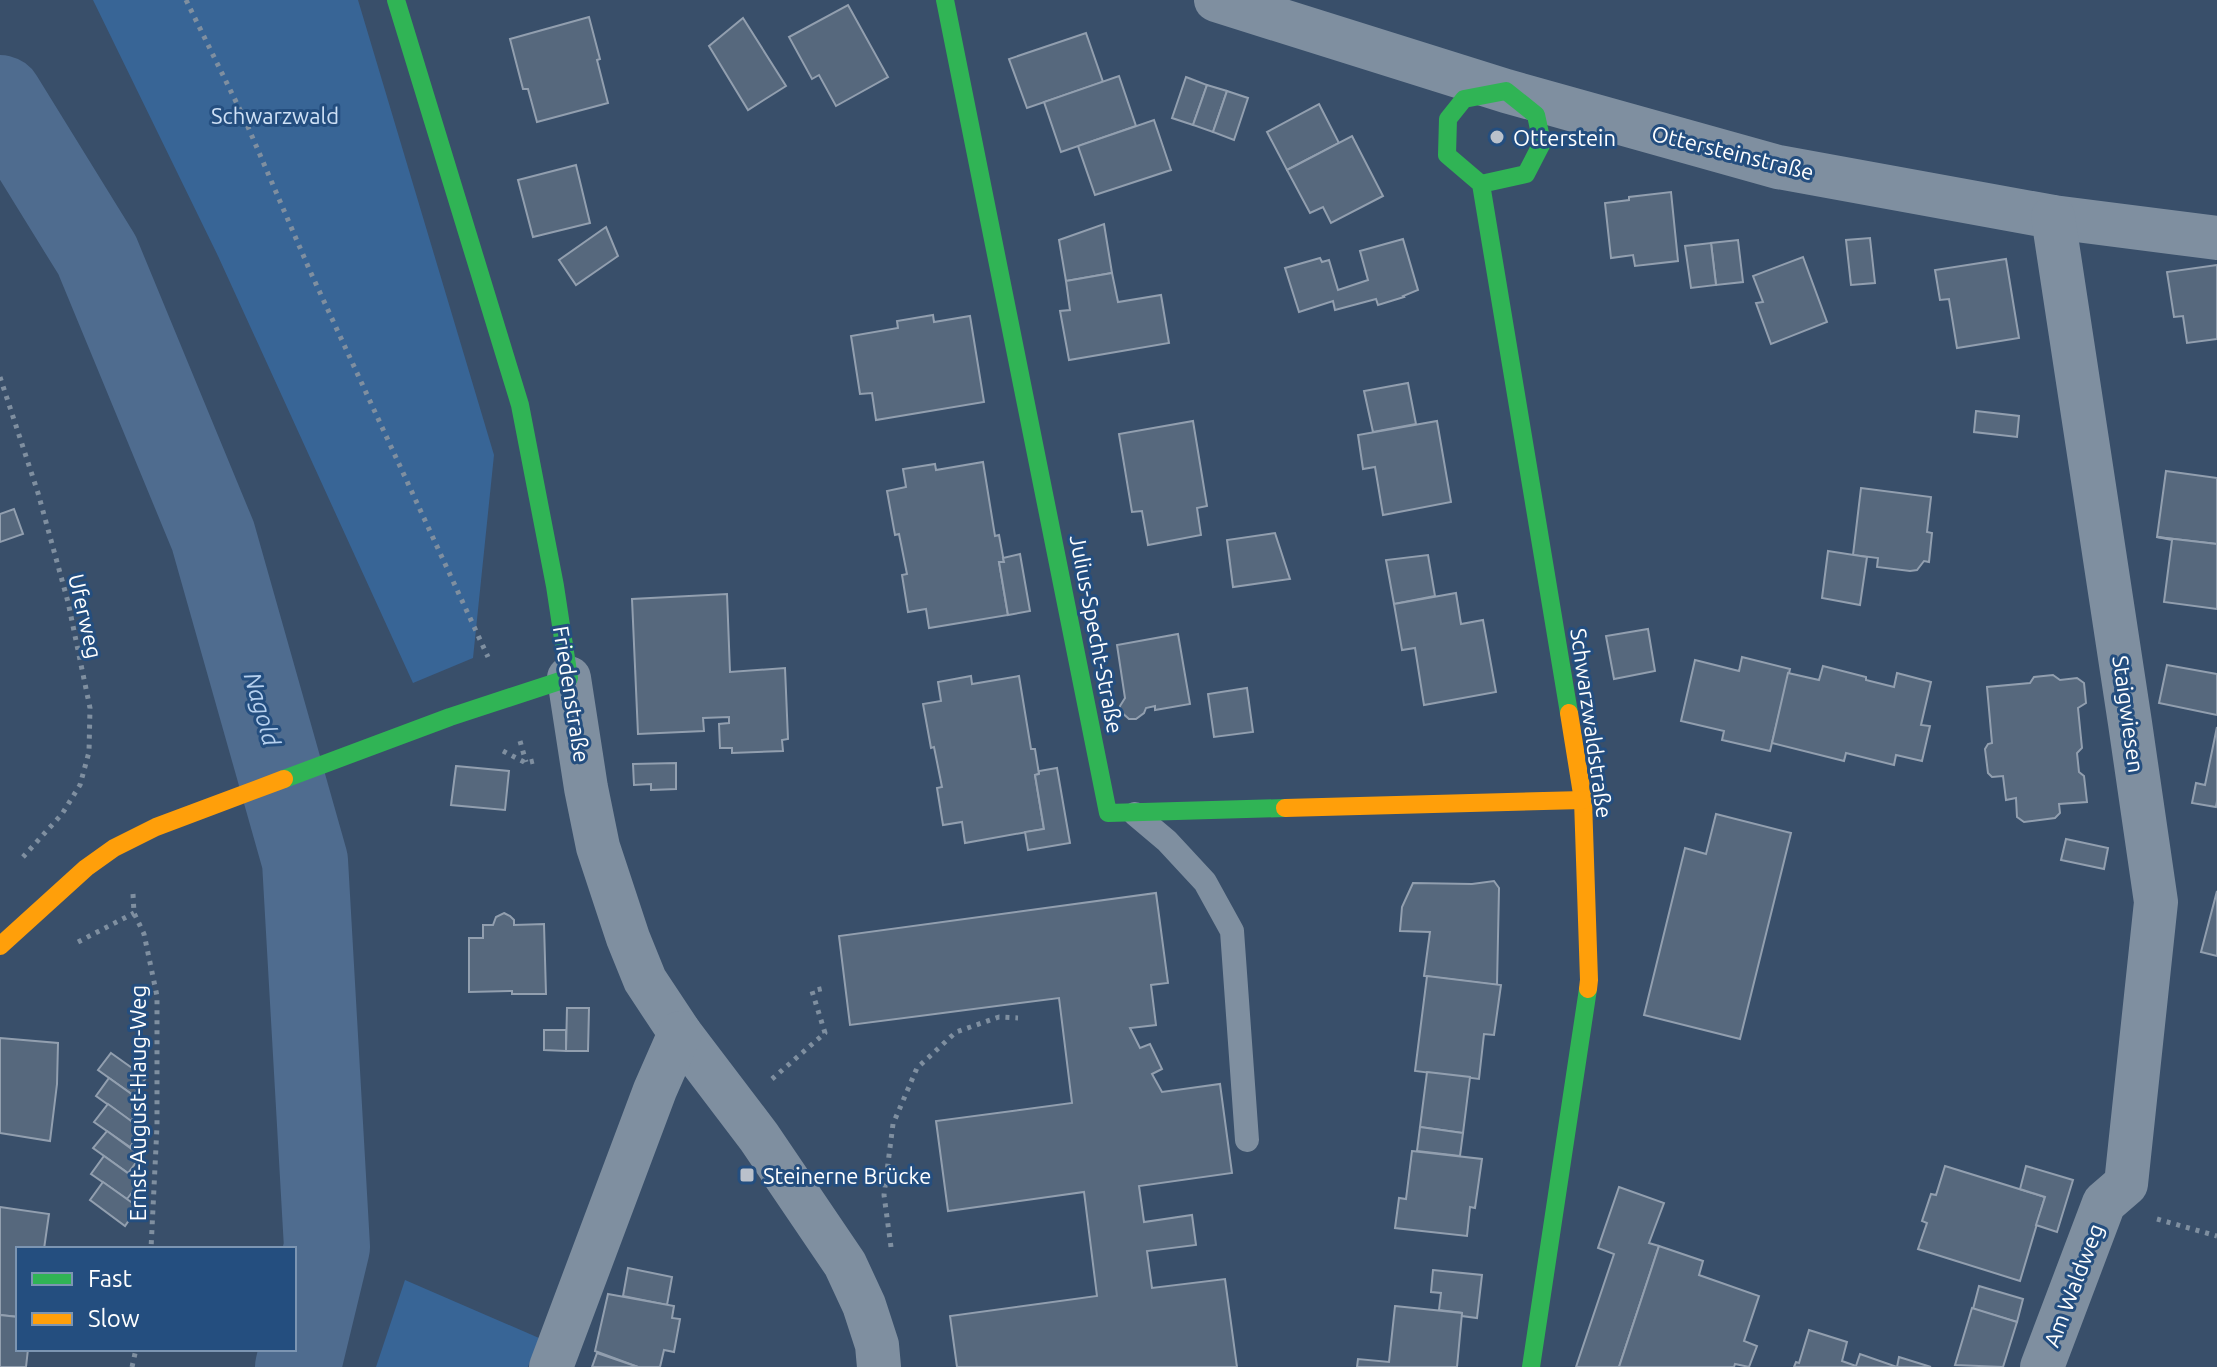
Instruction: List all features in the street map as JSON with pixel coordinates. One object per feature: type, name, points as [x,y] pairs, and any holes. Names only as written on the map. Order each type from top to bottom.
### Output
[{"type":"street","name":"Friedenstraße","points":[[396,0],[520,405],[555,586],[586,788],[598,847],[628,938],[645,980],[680,1033],[737,1108],[845,1264],[864,1305],[877,1345],[879,1367]]},
{"type":"street","name":"Julius-Specht-Straße","points":[[945,0],[1108,813],[1583,800]]},
{"type":"street","name":"Ottersteinstraße","points":[[1216,0],[1506,91],[1778,167],[2053,217],[2217,238]]},
{"type":"street","points":[[1506,91],[1536,115],[1542,143],[1526,174],[1481,184],[1447,155],[1448,119],[1464,99],[1506,91]]},
{"type":"street","name":"Schwarzwaldstraße","points":[[1481,184],[1583,800],[1589,980],[1531,1367]]},
{"type":"street","name":"Staigwiesen","points":[[2053,217],[2156,902],[2126,1184],[2104,1203]]},
{"type":"street","points":[[0,946],[86,868],[114,848],[156,827],[450,717],[569,678]]},
{"type":"street","points":[[551,1367],[655,1090],[680,1033]]},
{"type":"street","name":"Am Waldweg","points":[[2042,1367],[2104,1203]]},
{"type":"lane","points":[[1134,812],[1167,841],[1205,882],[1232,931],[1247,1140]]},
{"type":"path","points":[[186,0],[245,120],[310,271],[507,698]]},
{"type":"path","name":"Uferweg","points":[[0,377],[38,493],[68,602],[90,708],[89,752],[80,785],[62,814],[29,850]]},
{"type":"path","name":"Ernst-August-Haug-Weg","points":[[134,913],[144,934],[157,996],[157,1126],[151,1247]]},
{"type":"path","points":[[737,1108],[825,1033],[812,991],[825,988]]},
{"type":"path","points":[[892,1257],[884,1195],[893,1124],[917,1068],[956,1032],[999,1017],[1018,1018]]},
{"type":"path","points":[[2150,1217],[2217,1236]]},
{"type":"green space","name":"Schwarzwald","points":[[93,0],[358,0],[494,455],[473,658],[413,683],[218,256]]},
{"type":"green space","points":[[405,1280],[539,1338],[528,1367],[376,1367]]},
{"type":"building","points":[[848,5],[888,77],[836,106],[819,75],[812,79],[789,37]]},
{"type":"building","points":[[589,17],[608,103],[537,122],[528,89],[523,89],[510,39]]},
{"type":"building","points":[[743,18],[786,86],[748,110],[709,46]]},
{"type":"building","points":[[1086,33],[1103,82],[1027,108],[1009,59]]},
{"type":"building","points":[[1119,76],[1136,126],[1061,152],[1044,102]]},
{"type":"building","points":[[1186,77],[1207,85],[1193,125],[1172,118]]},
{"type":"building","points":[[1207,85],[1227,91],[1213,132],[1193,125]]},
{"type":"building","points":[[1227,91],[1248,98],[1234,140],[1213,132]]},
{"type":"building","points":[[1319,104],[1339,143],[1287,170],[1267,132]]},
{"type":"building","points":[[1154,120],[1171,170],[1095,195],[1078,146]]},
{"type":"building","points":[[1352,136],[1383,196],[1331,223],[1323,207],[1310,213],[1287,170]]},
{"type":"building","points":[[576,165],[590,223],[533,237],[518,180]]},
{"type":"building","points":[[1671,192],[1678,261],[1635,266],[1633,255],[1611,258],[1605,203]]},
{"type":"building","points":[[1104,224],[1112,273],[1066,281],[1059,240]]},
{"type":"building","points":[[606,227],[618,256],[576,285],[559,260]]},
{"type":"building","points":[[1870,238],[1875,283],[1851,285],[1846,240]]},
{"type":"building","points":[[1403,239],[1418,290],[1378,305],[1376,299],[1335,310],[1333,301],[1299,312],[1285,268],[1320,258],[1322,262],[1329,260],[1338,290],[1368,280],[1360,251]]},
{"type":"building","points":[[1738,240],[1743,282],[1716,285],[1711,243]]},
{"type":"building","points":[[1711,243],[1716,285],[1691,288],[1685,246]]},
{"type":"building","points":[[1803,257],[1827,322],[1771,344],[1756,303],[1763,302],[1753,276]]},
{"type":"building","points":[[2006,259],[2019,338],[1957,348],[1949,299],[1940,300],[1935,270]]},
{"type":"building","points":[[2217,265],[2217,339],[2187,343],[2183,316],[2174,317],[2167,272]]},
{"type":"building","points":[[1112,273],[1118,302],[1161,295],[1169,343],[1069,360],[1060,311],[1070,310],[1066,281]]},
{"type":"building","points":[[933,315],[934,322],[970,316],[984,402],[876,420],[872,393],[860,394],[851,336],[898,328],[897,321]]},
{"type":"building","points":[[1408,383],[1416,424],[1373,432],[1364,391]]},
{"type":"building","points":[[1976,411],[2019,416],[2017,437],[1974,432]]},
{"type":"building","points":[[1193,421],[1207,506],[1197,508],[1201,535],[1148,545],[1142,511],[1132,512],[1119,434]]},
{"type":"building","points":[[1437,421],[1451,502],[1383,515],[1375,467],[1363,469],[1358,435]]},
{"type":"building","points":[[983,462],[995,536],[999,535],[1004,562],[999,562],[1008,615],[929,628],[926,609],[908,612],[902,575],[907,574],[899,534],[895,535],[887,491],[906,487],[903,469],[935,464],[936,470]]},
{"type":"building","points":[[2166,471],[2217,478],[2217,544],[2157,537]]},
{"type":"building","points":[[1861,488],[1931,497],[1927,532],[1932,533],[1929,562],[1924,561],[1917,570],[1910,571],[1877,567],[1878,558],[1853,555]]},
{"type":"building","points":[[14,509],[23,534],[0,542],[0,514]]},
{"type":"building","points":[[1275,533],[1290,579],[1233,587],[1227,540]]},
{"type":"building","points":[[2157,537],[2217,544],[2217,609],[2164,602],[2172,540]]},
{"type":"building","points":[[1828,551],[1867,557],[1860,605],[1822,598]]},
{"type":"building","points":[[1020,554],[1030,611],[1008,615],[999,562]]},
{"type":"building","points":[[1428,555],[1435,596],[1394,604],[1386,560]]},
{"type":"building","points":[[1456,593],[1461,624],[1483,620],[1496,692],[1424,705],[1415,648],[1402,650],[1394,604]]},
{"type":"building","points":[[727,594],[730,672],[785,668],[788,739],[782,740],[783,751],[732,753],[732,748],[720,748],[719,724],[729,723],[729,717],[703,718],[704,731],[638,734],[632,599]]},
{"type":"building","points":[[1648,629],[1655,671],[1614,679],[1606,636]]},
{"type":"building","points":[[1178,634],[1190,704],[1155,710],[1155,706],[1146,708],[1136,719],[1129,719],[1120,711],[1125,698],[1117,645]]},
{"type":"building","points":[[1742,657],[1790,669],[1770,751],[1722,740],[1724,731],[1681,721],[1695,660],[1739,671]]},
{"type":"building","points":[[2167,665],[2217,674],[2217,715],[2159,703]]},
{"type":"building","points":[[1823,666],[1894,687],[1897,673],[1931,682],[1921,725],[1930,726],[1922,761],[1896,755],[1894,765],[1846,753],[1844,761],[1772,743],[1788,673],[1819,680]]},
{"type":"building","points":[[2053,675],[2060,680],[2077,678],[2084,683],[2086,703],[2078,708],[2082,748],[2077,753],[2087,802],[2059,804],[2060,813],[2055,818],[2024,822],[2017,817],[2016,798],[2006,800],[2003,776],[1992,777],[1988,773],[1985,749],[1992,743],[1987,687],[2030,683],[2034,677]]},
{"type":"building","points":[[971,676],[972,684],[1019,676],[1031,749],[1035,749],[1039,774],[1035,775],[1044,829],[965,843],[962,822],[943,825],[937,788],[942,787],[923,704],[941,701],[938,682]]},
{"type":"building","points":[[1247,688],[1253,732],[1214,737],[1208,694]]},
{"type":"building","points":[[2217,727],[2216,807],[2192,803],[2196,783],[2205,785]]},
{"type":"building","points":[[676,763],[676,789],[651,790],[651,784],[634,785],[633,764]]},
{"type":"building","points":[[456,766],[509,771],[505,810],[451,805]]},
{"type":"building","points":[[1057,768],[1070,843],[1028,850],[1025,832],[1044,829],[1035,775],[1039,771]]},
{"type":"building","points":[[1716,814],[1791,833],[1740,1039],[1644,1015],[1685,848],[1706,854]]},
{"type":"building","points":[[2066,839],[2108,848],[2104,869],[2061,860]]},
{"type":"building","points":[[1494,881],[1499,888],[1497,985],[1424,976],[1430,932],[1400,931],[1402,907],[1413,883],[1472,884]]},
{"type":"building","points":[[2217,891],[2217,956],[2201,952]]},
{"type":"building","points":[[1156,893],[1168,983],[1151,985],[1156,1025],[1130,1028],[1140,1048],[1150,1044],[1162,1069],[1152,1074],[1162,1092],[1220,1084],[1232,1173],[1139,1186],[1144,1222],[1192,1215],[1196,1245],[1147,1251],[1152,1288],[1225,1279],[1237,1367],[957,1367],[950,1316],[1097,1296],[1084,1192],[948,1211],[936,1121],[1072,1103],[1059,998],[850,1025],[839,936]]},
{"type":"building","points":[[504,913],[514,920],[514,925],[544,924],[546,994],[469,992],[469,938],[483,938],[483,925],[493,925],[496,917]]},
{"type":"building","points":[[1427,976],[1501,985],[1494,1035],[1484,1034],[1479,1079],[1415,1071]]},
{"type":"building","points":[[567,1008],[589,1008],[588,1051],[566,1051]]},
{"type":"building","points":[[544,1030],[566,1030],[566,1051],[544,1050]]},
{"type":"building","points":[[0,1038],[58,1043],[50,1141],[0,1133]]},
{"type":"building","points":[[111,1053],[146,1078],[133,1095],[98,1070]]},
{"type":"building","points":[[1427,1072],[1470,1077],[1463,1133],[1420,1127]]},
{"type":"building","points":[[109,1078],[144,1103],[131,1121],[96,1096]]},
{"type":"building","points":[[108,1104],[142,1129],[130,1147],[94,1122]]},
{"type":"building","points":[[1420,1127],[1463,1133],[1460,1156],[1417,1151]]},
{"type":"building","points":[[107,1131],[141,1156],[128,1173],[93,1148]]},
{"type":"building","points":[[1412,1151],[1482,1159],[1475,1208],[1470,1207],[1467,1236],[1395,1228],[1399,1198],[1406,1199]]},
{"type":"building","points":[[104,1156],[140,1182],[127,1199],[91,1174]]},
{"type":"building","points":[[1945,1166],[2045,1197],[2020,1281],[1918,1249],[1927,1223],[1922,1221],[1931,1194],[1936,1195]]},
{"type":"building","points":[[2026,1166],[2073,1180],[2057,1232],[2036,1225],[2045,1197],[2020,1189]]},
{"type":"building","points":[[103,1182],[138,1207],[125,1226],[90,1200]]},
{"type":"building","points":[[1619,1187],[1664,1203],[1649,1243],[1659,1246],[1619,1367],[1576,1367],[1614,1254],[1598,1248]]},
{"type":"building","points":[[0,1207],[49,1214],[44,1247],[16,1247],[16,1317],[0,1315]]},
{"type":"building","points":[[1659,1246],[1703,1261],[1699,1275],[1759,1296],[1744,1341],[1757,1346],[1749,1367],[1735,1364],[1734,1367],[1619,1367]]},
{"type":"building","points":[[628,1268],[672,1277],[667,1305],[623,1296]]},
{"type":"building","points":[[1433,1270],[1482,1275],[1477,1318],[1439,1310],[1441,1293],[1431,1292]]},
{"type":"building","points":[[1979,1286],[2023,1299],[2017,1322],[1973,1309]]},
{"type":"building","points":[[608,1294],[674,1306],[672,1318],[680,1319],[674,1352],[664,1350],[660,1367],[638,1367],[595,1351]]},
{"type":"building","points":[[1395,1306],[1462,1313],[1457,1367],[1357,1367],[1358,1359],[1389,1362]]},
{"type":"building","points":[[1972,1308],[2017,1322],[2003,1367],[1955,1365]]},
{"type":"building","points":[[0,1315],[16,1317],[16,1351],[28,1351],[26,1367],[0,1367]]},
{"type":"building","points":[[1809,1330],[1847,1342],[1842,1361],[1856,1366],[1860,1354],[1897,1367],[1794,1367],[1796,1362],[1799,1363]]},
{"type":"building","points":[[597,1353],[638,1367],[592,1367]]},
{"type":"building","points":[[1899,1357],[1931,1367],[1897,1367]]},
{"type":"waterway","name":"Nagold","points":[[0,98],[97,255],[213,536],[305,861],[327,1247],[298,1367]]},
{"type":"traffic: fast","points":[[284,779],[450,717],[569,678],[555,586],[520,405],[396,0]]},
{"type":"traffic: fast","points":[[945,0],[1108,813],[1285,808]]},
{"type":"traffic: fast","points":[[1481,184],[1526,174],[1542,143],[1536,115],[1506,91],[1464,99],[1448,119],[1447,155],[1481,184],[1569,713]]},
{"type":"traffic: fast","points":[[1531,1367],[1588,989]]},
{"type":"traffic: slow","points":[[1569,713],[1583,800],[1588,989]]},
{"type":"traffic: slow","points":[[0,946],[86,868],[114,848],[156,827],[284,779]]},
{"type":"traffic: slow","points":[[1285,808],[1583,800]]},
{"type":"place","name":"Otterstein","points":[[1497,137]]},
{"type":"place","name":"Steinerne Brücke","points":[[747,1175]]}]
